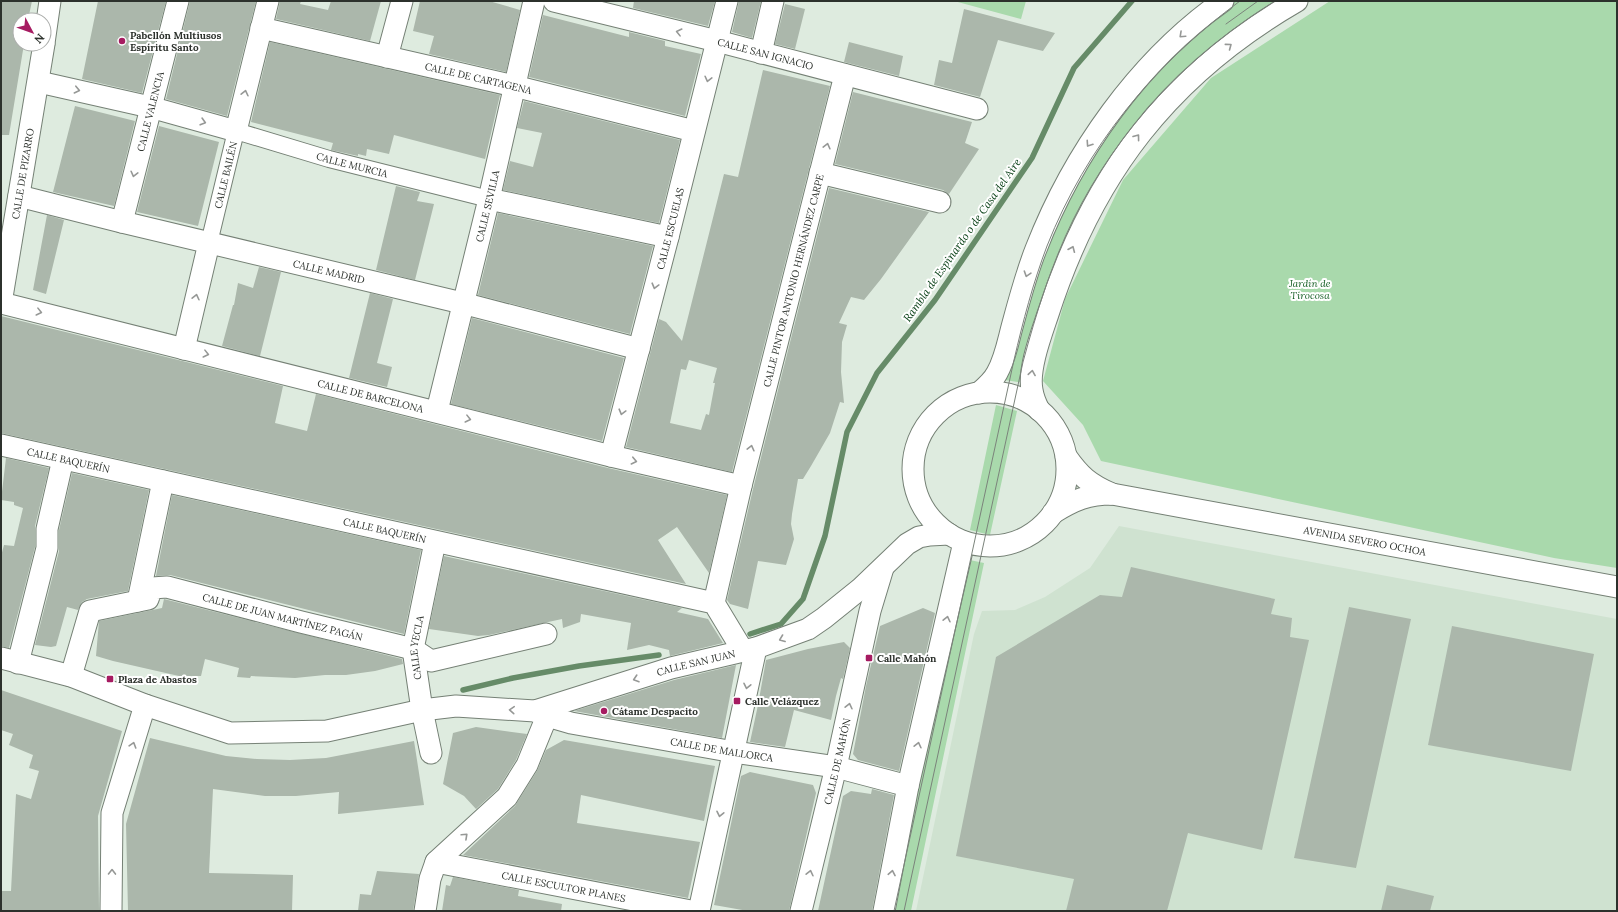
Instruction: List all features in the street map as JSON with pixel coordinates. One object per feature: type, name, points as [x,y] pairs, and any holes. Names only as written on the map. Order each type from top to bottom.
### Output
[{"type":"street","name":"CALLE DE PIZARRO","points":[[48,12],[50,1]]},
{"type":"street","name":"CALLE VALENCIA","points":[[122,222],[178,1]]},
{"type":"street","name":"CALLE BAILÉN","points":[[184,349],[268,1]]},
{"type":"street","points":[[387,57],[402,1]]},
{"type":"street","name":"CALLE SEVILLA","points":[[437,411],[462,303],[489,199],[534,1]]},
{"type":"street","name":"CALLE SAN IGNACIO","points":[[554,1],[761,52],[845,76],[977,109]]},
{"type":"street","name":"CALLE ESCUELAS","points":[[611,456],[727,1]]},
{"type":"street","points":[[761,52],[774,1]]},
{"type":"street","points":[[979,393],[992,381],[1002,364],[1022,290],[1035,250],[1066,183],[1087,146],[1132,87],[1164,52],[1191,27],[1223,1]]},
{"type":"street","points":[[1039,410],[1031,390],[1031,380],[1043,329],[1067,261],[1078,235],[1107,182],[1144,129],[1196,73],[1272,15],[1297,1]]},
{"type":"street","name":"CALLE DE CARTAGENA","points":[[261,28],[514,86],[694,131]]},
{"type":"street","name":"CALLE DE PIZARRO","points":[[1,303],[43,52]]},
{"type":"street","name":"CALLE PINTOR ANTONIO HERNÁNDEZ CARPE","points":[[714,603],[741,486],[845,76]]},
{"type":"street","name":"CALLE MURCIA","points":[[39,82],[150,107],[329,158],[489,199],[668,237]]},
{"type":"street","points":[[820,173],[940,202]]},
{"type":"street","name":"CALLE MADRID","points":[[19,196],[462,303],[639,349]]},
{"type":"street","name":"CALLE DE BARCELONA","points":[[1,303],[437,411],[611,456],[741,486]]},
{"type":"street","points":[[884,911],[957,538],[933,521],[921,504],[917,494],[913,464],[921,436],[929,423],[939,412],[951,403],[979,393],[1000,393],[1011,395],[1026,401],[1039,410],[1047,418],[1059,435],[1066,456],[1066,480],[1064,491],[1053,513]]},
{"type":"street","name":"CALLE BAQUERÍN","points":[[1,445],[714,603]]},
{"type":"street","name":"AVENIDA SEVERO OCHOA","points":[[1066,456],[1074,468],[1090,484],[1112,494],[1617,587]]},
{"type":"street","points":[[10,660],[47,548],[47,529],[63,459]]},
{"type":"street","points":[[138,601],[163,481]]},
{"type":"street","name":"CALLE SAN JUAN","points":[[907,544],[914,520],[917,494]]},
{"type":"street","name":"AVENIDA SEVERO OCHOA","points":[[1053,513],[1067,504],[1087,496],[1112,494]]},
{"type":"street","name":"CALLE SAN JUAN","points":[[10,660],[71,676],[145,705],[230,733],[327,731],[422,710],[456,706],[541,714],[671,668],[749,650],[808,629],[845,601],[884,567],[907,544],[924,536],[957,538],[989,546],[1014,542],[1036,531],[1053,513]]},
{"type":"street","name":"CALLE YECLA","points":[[431,753],[422,710],[413,649],[435,542]]},
{"type":"street","name":"CALLE DE MAHÓN","points":[[801,911],[836,767],[870,611],[884,567]]},
{"type":"street","name":"CALLE DE JUAN MARTÍNEZ PAGÁN","points":[[71,676],[90,611],[148,599],[152,588],[167,587],[413,649],[430,661],[546,634]]},
{"type":"street","points":[[845,601],[856,601],[870,611]]},
{"type":"street","points":[[698,911],[734,752],[749,650],[714,603]]},
{"type":"street","points":[[111,911],[112,813],[145,705]]},
{"type":"street","points":[[425,911],[430,879],[436,862],[507,797],[527,765],[541,714]]},
{"type":"street","name":"CALLE DE MALLORCA","points":[[541,714],[571,723],[734,752],[836,767],[908,786]]},
{"type":"street","name":"CALLE ESCULTOR PLANES","points":[[436,862],[691,911]]},
{"type":"shaded area","points":[[1119,526],[1617,619],[1617,911],[916,911],[974,634],[982,611],[1015,610],[1045,597],[1090,568]]},
{"type":"green space","points":[[954,1],[1026,1],[1021,19]]},
{"type":"green space","points":[[1231,1],[1288,1],[1133,136],[1025,383],[1004,380],[1050,227],[1131,94]]},
{"type":"green space","name":"Jardín de Tirocosa","points":[[1330,1],[1617,1],[1617,568],[1554,558],[1101,461],[1083,425],[1043,381],[1065,299],[1123,180],[1211,78]]},
{"type":"green space","points":[[996,405],[1017,411],[990,535],[970,530]]},
{"type":"green space","points":[[965,559],[984,563],[911,911],[889,911]]},
{"type":"building","points":[[1,1],[32,1],[30,12],[12,12],[12,52],[23,52],[9,135],[1,135]]},
{"type":"building","name":"Pabellón Multiusos Espíritu Santo","points":[[98,1],[166,1],[142,93],[82,79]]},
{"type":"building","points":[[190,1],[256,1],[227,116],[166,99]]},
{"type":"building","points":[[280,1],[301,1],[300,4],[328,10],[331,1],[381,1],[370,41],[276,19]]},
{"type":"building","points":[[420,1],[489,1],[520,10],[506,72],[429,54],[434,36],[413,31]]},
{"type":"building","points":[[634,1],[715,1],[708,26],[633,8]]},
{"type":"building","points":[[739,1],[761,1],[752,38],[732,32]]},
{"type":"building","points":[[785,4],[805,9],[795,49],[775,44]]},
{"type":"building","points":[[964,9],[1055,33],[1043,51],[998,40],[980,97],[934,85],[939,60],[952,63]]},
{"type":"building","points":[[543,15],[629,37],[629,32],[665,41],[665,46],[701,54],[685,116],[529,77]]},
{"type":"building","points":[[270,42],[500,95],[485,159],[394,135],[389,154],[367,149],[366,156],[358,154],[358,156],[331,150],[333,143],[251,122]]},
{"type":"building","points":[[849,42],[903,56],[899,76],[844,62]]},
{"type":"building","points":[[763,70],[830,86],[732,472],[626,447],[659,319],[666,322],[682,341],[724,174],[738,177]],"holes":[[[689,360],[717,368],[713,383],[715,383],[709,415],[706,414],[701,430],[670,423],[681,369],[686,370]]]},
{"type":"building","points":[[853,92],[972,122],[965,143],[979,149],[949,194],[943,190],[835,164]]},
{"type":"building","points":[[524,101],[680,140],[659,223],[503,190],[510,161],[533,167],[542,133],[517,128]]},
{"type":"building","points":[[75,106],[135,121],[114,206],[53,192]]},
{"type":"building","points":[[159,126],[219,142],[198,226],[137,212]]},
{"type":"building","points":[[396,186],[420,192],[417,201],[434,204],[415,280],[376,270]]},
{"type":"building","points":[[829,188],[929,212],[864,300],[851,297],[839,323],[847,325],[842,342],[841,372],[844,403],[840,402],[830,433],[811,466],[803,479],[798,479],[791,524],[794,539],[786,565],[758,561],[748,609],[730,604],[727,600],[753,489]]},
{"type":"building","points":[[498,213],[653,246],[630,334],[478,295]]},
{"type":"building","points":[[47,215],[64,220],[46,294],[33,290]]},
{"type":"building","points":[[259,267],[281,272],[260,356],[222,346],[234,305],[238,283],[253,288]]},
{"type":"building","points":[[370,293],[393,299],[377,363],[392,367],[387,387],[349,378]]},
{"type":"building","points":[[1,316],[283,386],[275,423],[307,431],[316,394],[608,468],[727,495],[709,573],[677,527],[658,540],[686,584],[1,433]]},
{"type":"building","points":[[472,318],[624,358],[602,441],[451,404]]},
{"type":"building","points":[[6,458],[49,468],[35,526],[35,547],[9,648],[1,646],[1,556],[4,545],[14,546],[23,508],[14,505],[14,502],[1,500]]},
{"type":"building","points":[[72,473],[149,490],[128,591],[87,599],[82,602],[78,610],[67,607],[56,646],[51,647],[35,645],[59,551],[59,530]]},
{"type":"building","points":[[172,495],[421,550],[404,634],[170,575],[156,576]]},
{"type":"building","points":[[444,556],[682,608],[677,612],[708,619],[723,643],[670,656],[669,650],[649,645],[627,650],[631,623],[581,614],[580,622],[563,628],[562,619],[489,635],[478,636],[429,629]]},
{"type":"building","points":[[1131,567],[1275,599],[1271,614],[1292,618],[1290,637],[1309,640],[1262,850],[1188,833],[1167,911],[1066,911],[1074,879],[956,856],[996,657],[1100,595],[1122,597]]},
{"type":"building","points":[[164,599],[402,659],[403,664],[375,671],[346,675],[325,675],[295,678],[251,676],[250,678],[237,677],[239,668],[205,659],[201,676],[179,676],[96,656],[99,621],[162,608]]},
{"type":"building","points":[[1349,607],[1411,619],[1356,868],[1294,858]]},
{"type":"building","points":[[923,608],[935,613],[899,771],[858,760],[853,754],[866,686],[880,626]]},
{"type":"building","points":[[1452,626],[1594,654],[1571,771],[1428,745]]},
{"type":"building","points":[[844,642],[850,648],[843,679],[841,678],[836,696],[831,720],[794,710],[785,747],[750,742],[766,660],[808,649]]},
{"type":"building","points":[[736,665],[722,738],[574,711],[674,680]]},
{"type":"building","points":[[1,690],[122,731],[98,816],[99,911],[1,911],[1,891],[11,891],[16,794],[31,799],[39,771],[29,768],[33,755],[9,745],[13,734],[1,730]]},
{"type":"building","points":[[476,727],[527,734],[516,760],[498,789],[476,809],[464,796],[443,784],[453,733]]},
{"type":"building","points":[[150,738],[226,756],[290,760],[326,758],[414,741],[424,805],[338,814],[339,792],[296,796],[265,796],[213,789],[209,873],[293,875],[292,911],[128,911],[126,824]]},
{"type":"building","points":[[564,740],[715,766],[704,821],[581,795],[577,823],[700,842],[688,898],[463,855],[515,806],[537,771],[546,750]]},
{"type":"building","points":[[750,772],[813,785],[816,793],[789,911],[748,911],[714,905],[741,776]]},
{"type":"building","points":[[872,789],[894,795],[872,911],[818,911],[843,796],[851,791],[871,794]]},
{"type":"building","points":[[377,871],[419,874],[413,911],[358,911],[360,894],[371,895]]},
{"type":"building","points":[[453,877],[519,890],[518,896],[562,904],[561,911],[442,911],[446,885],[450,886]]},
{"type":"building","points":[[1387,885],[1434,896],[1430,911],[1381,911]]},
{"type":"waterway","name":"Rambla de Espinardo o de Casa del Aire","points":[[750,634],[781,624],[803,599],[825,536],[847,432],[877,373],[935,300],[1032,158],[1074,68],[1132,1]]},
{"type":"waterway","points":[[463,690],[513,678],[579,666],[659,655]]},
{"type":"tram line","points":[[894,911],[1014,360],[1037,274],[1047,246],[1063,210],[1082,175],[1126,110],[1151,80],[1179,52],[1240,1]]},
{"type":"tram line","points":[[1226,24],[1258,1]]},
{"type":"tram line","points":[[904,911],[1023,362],[1039,308],[1058,254],[1073,220],[1091,187],[1111,155],[1134,125],[1159,96],[1213,45],[1243,22],[1275,1]]},
{"type":"place","name":"Pabellón Multiusos Espíritu Santo","points":[[122,41]]},
{"type":"place","name":"Calle Mahón","points":[[869,658]]},
{"type":"place","name":"Plaza de Abastos","points":[[110,679]]},
{"type":"place","name":"Calle Velázquez","points":[[737,701]]},
{"type":"place","name":"Cátame Despacito","points":[[604,711]]}]
